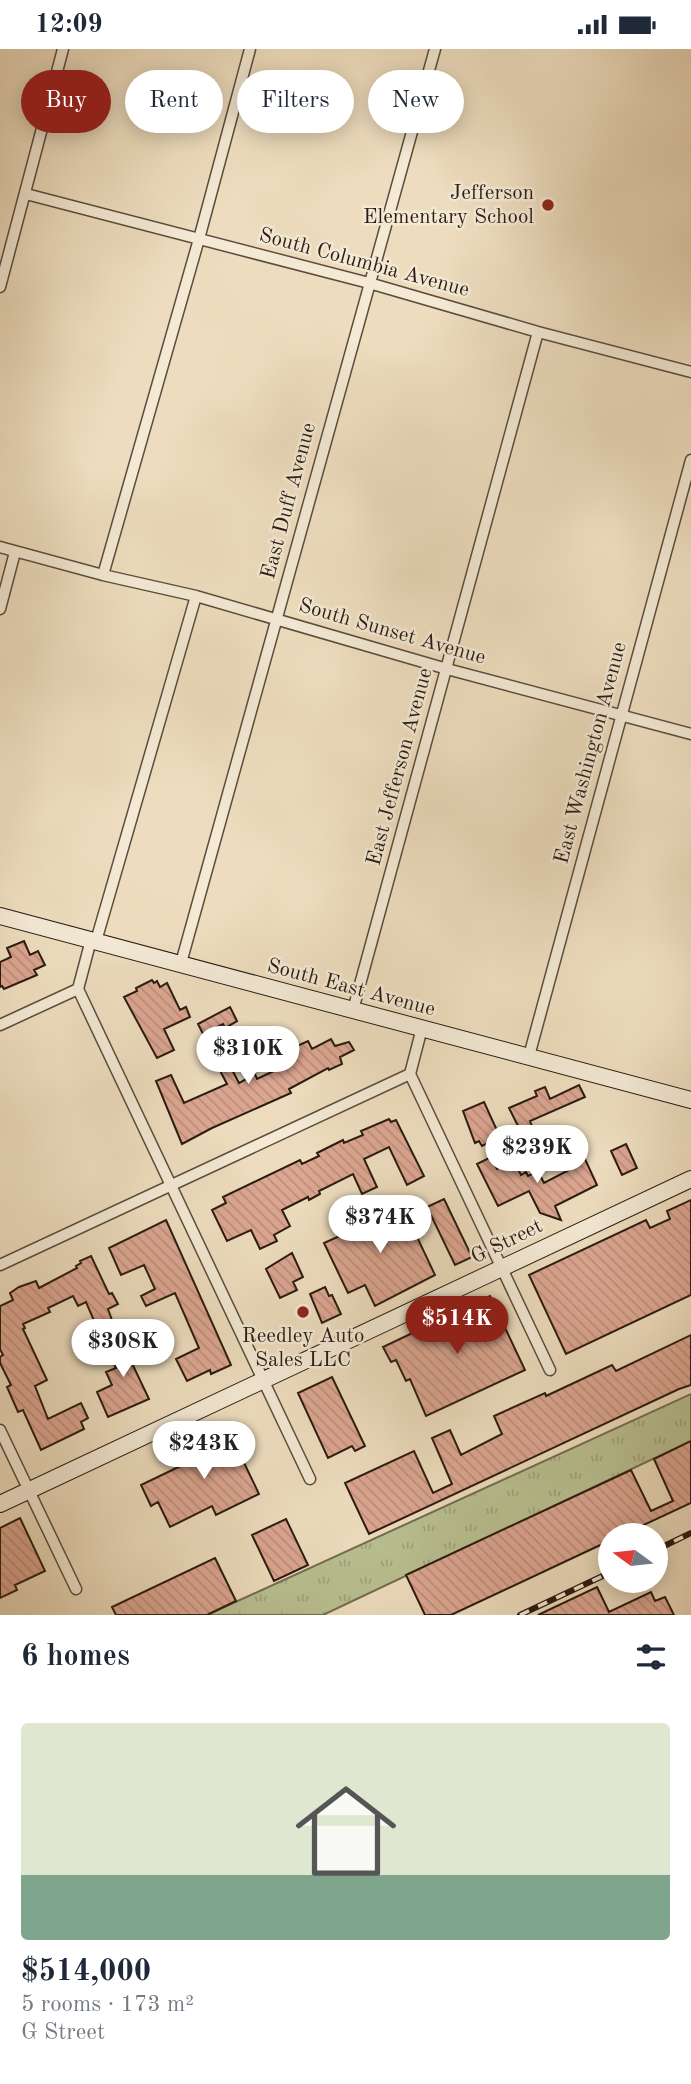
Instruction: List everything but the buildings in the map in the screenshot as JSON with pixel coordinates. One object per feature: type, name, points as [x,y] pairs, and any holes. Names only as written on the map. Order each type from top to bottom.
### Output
[{"type":"street","points":[[0,287],[64,49]]},
{"type":"street","points":[[103,575],[250,49]]},
{"type":"street","name":"East Duff Avenue","points":[[181,963],[435,49]]},
{"type":"street","name":"South Columbia Avenue","points":[[26,194],[369,282],[538,332],[691,372]]},
{"type":"street","name":"East Jefferson Avenue","points":[[353,1010],[538,332]]},
{"type":"street","name":"East Washington Avenue","points":[[529,1056],[691,460]]},
{"type":"street","name":"South Sunset Avenue","points":[[0,547],[103,575],[196,596],[447,669],[691,734]]},
{"type":"street","points":[[0,609],[15,551]]},
{"type":"street","points":[[196,596],[78,989],[310,1479]]},
{"type":"street","name":"South East Avenue","points":[[0,916],[691,1100]]},
{"type":"street","points":[[0,1025],[78,989]]},
{"type":"street","points":[[422,1028],[410,1074],[550,1370]]},
{"type":"street","points":[[0,1265],[410,1074]]},
{"type":"street","name":"G Street","points":[[0,1504],[691,1179]]},
{"type":"street","points":[[0,1430],[76,1589]]},
{"type":"green space","points":[[691,1394],[691,1441],[323,1615],[207,1615]]},
{"type":"railway","points":[[668,1544],[691,1533]]},
{"type":"railway","points":[[520,1615],[598,1578]]},
{"type":"place","name":"Jefferson Elementary School","points":[[548,205]]},
{"type":"place","name":"Reedley Auto Sales LLC","points":[[303,1312]]}]
